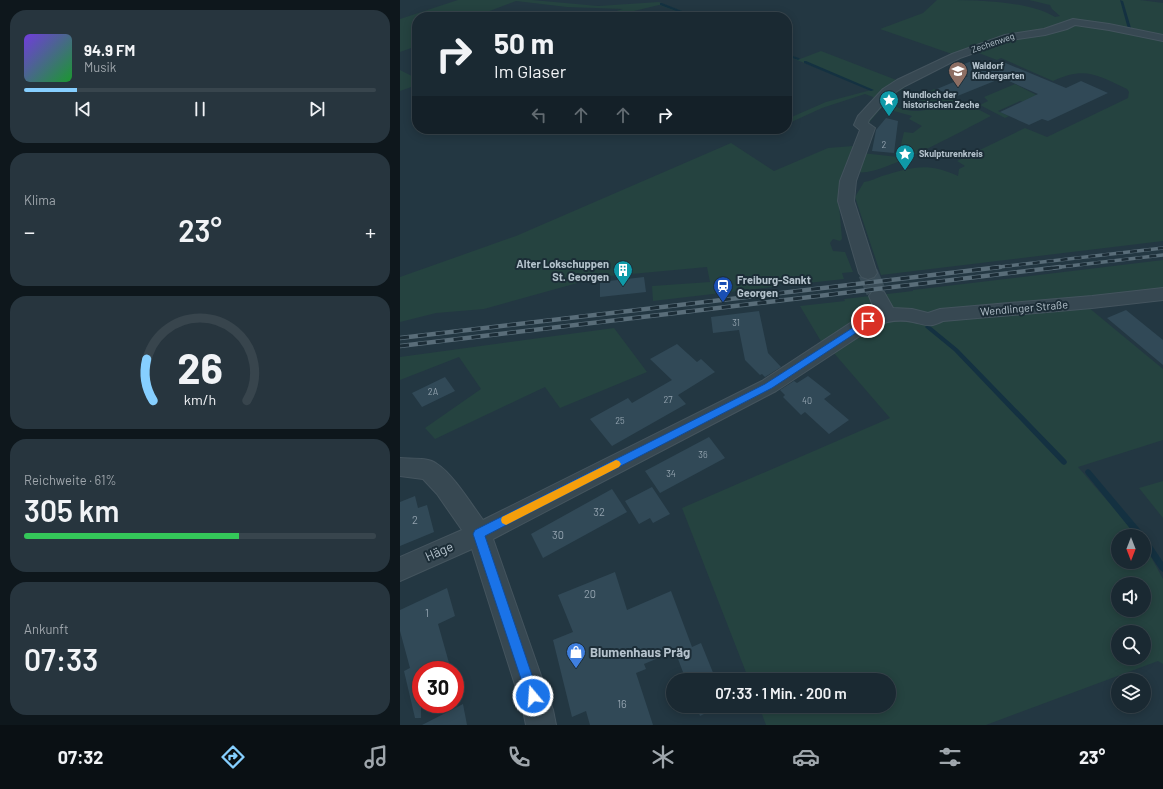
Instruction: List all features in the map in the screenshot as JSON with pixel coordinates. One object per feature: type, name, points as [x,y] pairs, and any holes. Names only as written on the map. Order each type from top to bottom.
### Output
[{"type":"street","name":"Zechenweg","points":[[868,274],[846,201],[848,181],[868,128],[861,124],[863,119],[886,92],[901,82],[956,56],[1008,37],[1045,32],[1063,27],[1073,22],[1109,27],[1163,38]]},
{"type":"street","name":"Wendlinger Straße","points":[[886,314],[912,315],[929,320],[940,315],[1092,302],[1163,294]]},
{"type":"street","points":[[878,296],[886,314]]},
{"type":"street","name":"Häge","points":[[400,569],[479,534],[769,386],[868,321],[886,314]]},
{"type":"street","points":[[400,467],[429,470],[445,487],[479,534],[538,710],[541,725]]},
{"type":"green space","points":[[458,0],[532,0],[598,6],[659,2],[684,12],[678,12],[659,5],[630,12],[613,12],[623,9],[567,7],[516,1],[487,12],[421,12]]},
{"type":"green space","points":[[937,0],[967,0],[1015,4],[1043,11],[1055,17],[1060,16],[1052,9],[1050,5],[1029,0],[1140,0],[1163,3],[1163,241],[881,275],[855,197],[864,182],[903,170],[920,167],[929,167],[958,176],[959,169],[965,166],[957,161],[1025,128],[1047,137],[1128,98],[1129,92],[1127,89],[1099,76],[1091,74],[1074,74],[1064,76],[1053,81],[1001,58],[997,60],[976,52],[934,70],[905,87],[888,101],[868,124],[874,99],[873,97],[865,94],[822,108],[792,122],[792,117],[826,102],[871,90],[792,58],[792,55],[800,59],[821,51],[899,81],[952,54],[880,29],[923,13]]},
{"type":"green space","points":[[412,15],[412,48],[400,52],[400,19]]},
{"type":"green space","points":[[400,70],[412,76],[412,87],[400,91]]},
{"type":"green space","points":[[1015,84],[1044,99],[1032,105],[1020,101],[998,111],[1009,116],[1005,118],[980,105],[988,101],[984,97]]},
{"type":"green space","points":[[934,89],[991,116],[903,160],[869,172],[858,172],[862,153],[898,157],[904,132],[913,133],[922,126],[909,119],[912,116],[890,110],[894,106],[904,110],[914,111],[935,107],[916,98]]},
{"type":"green space","points":[[731,143],[774,171],[828,148],[853,146],[840,179],[838,193],[842,239],[840,241],[833,239],[830,243],[833,251],[845,252],[853,272],[842,273],[844,279],[790,285],[789,282],[779,283],[780,286],[653,301],[652,286],[710,282],[707,267],[599,277],[484,309],[436,313],[400,322],[400,277],[516,236]]},
{"type":"green space","points":[[1163,260],[1163,297],[1088,307],[1163,369],[1163,440],[1078,467],[1132,529],[1111,529],[1111,569],[1151,569],[1151,557],[1163,579],[1163,664],[1158,661],[1151,664],[1151,625],[1111,625],[1111,665],[1147,665],[1126,673],[1111,673],[1111,678],[986,725],[766,725],[762,713],[896,713],[896,673],[746,673],[682,508],[890,418],[833,352],[822,343],[800,306]]},
{"type":"green space","points":[[614,328],[647,372],[560,408],[545,387],[435,439],[425,428],[481,389],[459,357],[400,380],[400,357]]},
{"type":"green space","points":[[1163,481],[1163,518],[1139,488]]},
{"type":"building","points":[[974,60],[990,67],[1003,62],[1066,88],[1081,81],[1108,93],[1048,121],[1042,119],[1029,125],[1000,112],[1038,94],[1002,78],[955,97],[937,89],[968,76],[952,69]]},
{"type":"building","points":[[886,118],[898,121],[894,153],[872,151],[876,130]]},
{"type":"building","name":"Alter Lokschuppen St. Georgen","points":[[644,277],[646,292],[600,297],[600,282]]},
{"type":"building","points":[[1126,310],[1163,340],[1163,365],[1107,318]]},
{"type":"building","points":[[759,311],[768,353],[781,367],[765,377],[762,374],[760,375],[745,360],[739,330],[713,333],[711,317]]},
{"type":"building","points":[[677,344],[697,362],[701,359],[715,372],[678,395],[686,404],[612,446],[590,419],[628,398],[632,403],[672,380],[650,359]]},
{"type":"building","points":[[808,376],[831,394],[824,399],[849,420],[829,434],[805,412],[801,415],[783,397],[785,395],[780,390],[794,381],[797,383]]},
{"type":"building","points":[[445,377],[455,391],[422,407],[412,393]]},
{"type":"building","points":[[709,437],[725,458],[660,493],[645,471]]},
{"type":"building","points":[[652,487],[670,514],[653,523],[650,518],[639,524],[625,501]]},
{"type":"building","points":[[612,489],[627,512],[543,558],[531,534]]},
{"type":"building","points":[[415,496],[418,508],[427,505],[434,532],[400,546],[400,502]]},
{"type":"building","points":[[615,572],[627,610],[671,591],[692,647],[701,643],[713,673],[683,673],[675,651],[644,664],[646,669],[636,673],[653,725],[590,725],[586,711],[572,717],[553,640],[573,632],[558,595]]},
{"type":"building","points":[[447,588],[455,616],[438,624],[448,661],[412,661],[412,705],[404,671],[410,668],[400,631],[400,610]]},
{"type":"building","points":[[464,709],[467,725],[422,725],[445,713],[464,713]]},
{"type":"building","points":[[414,713],[421,713],[421,718],[415,718]]},
{"type":"building","points":[[699,713],[706,713],[700,716]]},
{"type":"waterway","points":[[1121,1],[1130,29],[1137,31]]},
{"type":"waterway","points":[[661,4],[682,12]]},
{"type":"waterway","points":[[792,57],[798,59]]},
{"type":"waterway","points":[[805,62],[872,90]]},
{"type":"waterway","points":[[928,327],[956,350],[1064,462]]},
{"type":"waterway","points":[[1088,472],[1135,529]]},
{"type":"waterway","points":[[1151,550],[1163,568]]},
{"type":"tunnel","points":[[868,273],[878,296]]},
{"type":"railway","points":[[991,268],[1163,248]]},
{"type":"railway","points":[[1052,268],[1163,255]]},
{"type":"railway","points":[[400,338],[1000,267]]},
{"type":"railway","points":[[400,346],[1060,267]]},
{"type":"slow traffic","points":[[506,520],[616,464]]},
{"type":"place","name":"Waldorf Kindergarten","points":[[958,88]]},
{"type":"place","name":"Mundloch der historischen Zeche","points":[[889,117]]},
{"type":"place","name":"Skulpturenkreis","points":[[905,171]]},
{"type":"place","name":"Alter Lokschuppen St. Georgen","points":[[623,287]]},
{"type":"place","name":"Freiburg-Sankt Georgen","points":[[723,303]]},
{"type":"place","name":"Blumenhaus Präg","points":[[576,669]]},
{"type":"route","points":[[533,696],[479,534],[769,386],[868,321]]}]
